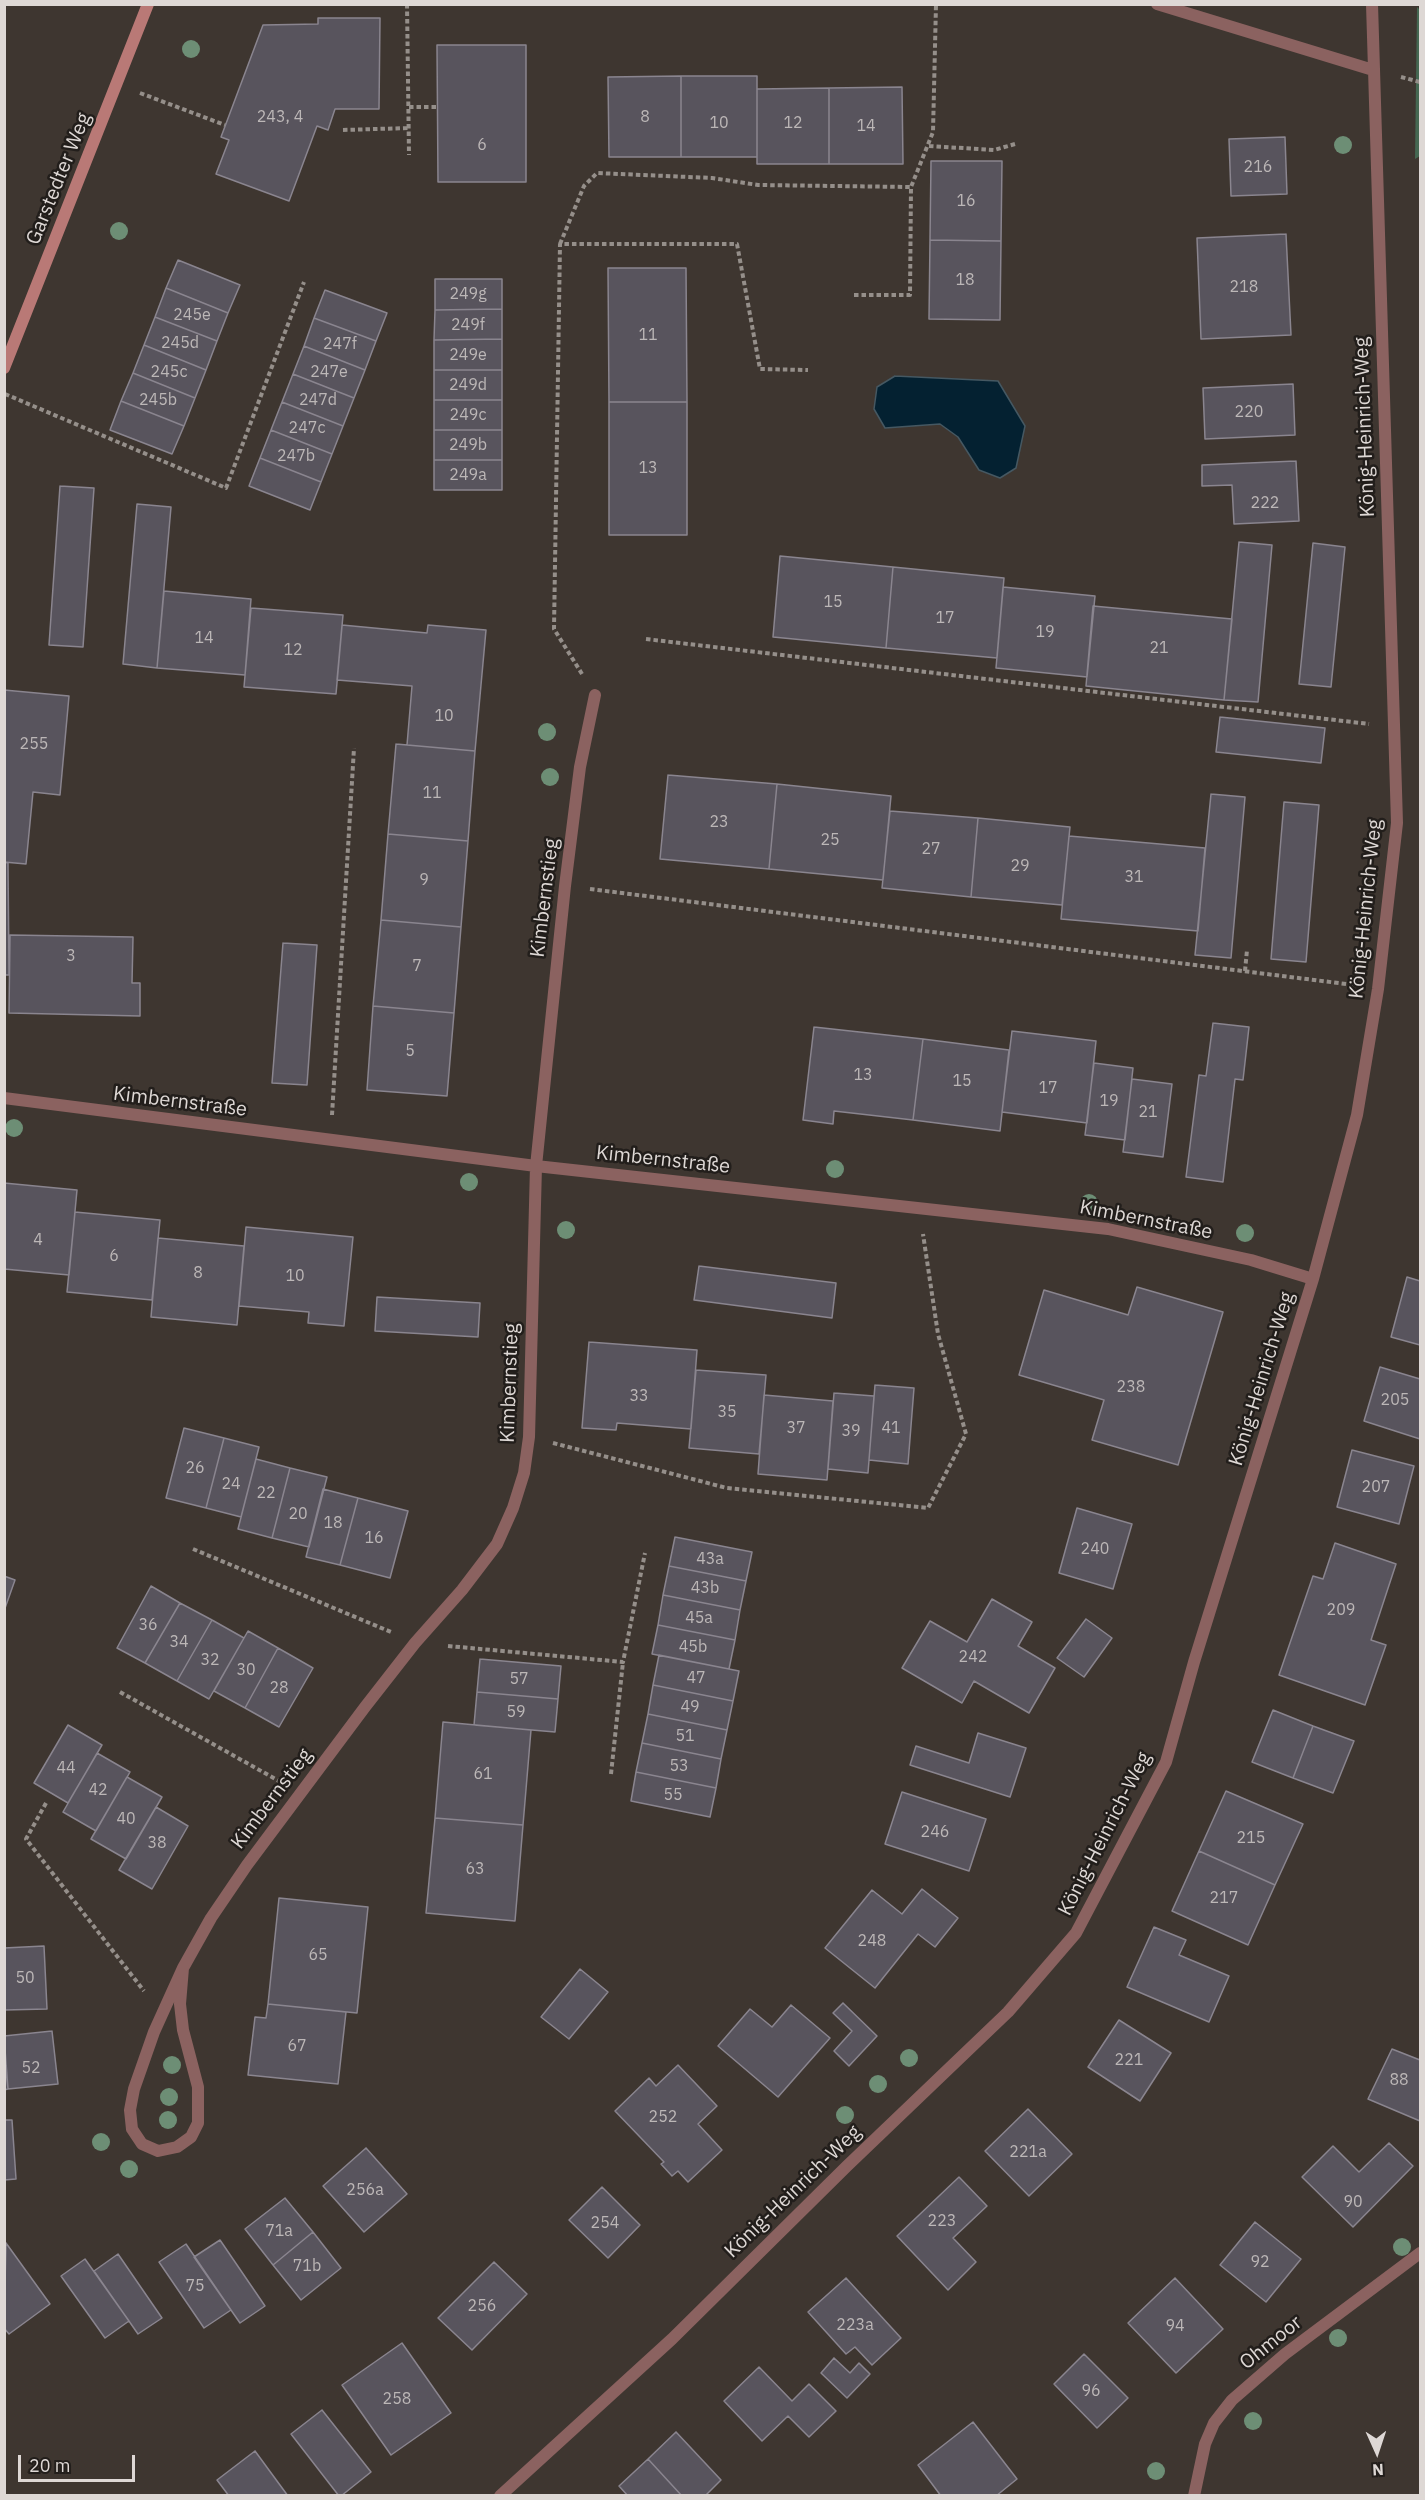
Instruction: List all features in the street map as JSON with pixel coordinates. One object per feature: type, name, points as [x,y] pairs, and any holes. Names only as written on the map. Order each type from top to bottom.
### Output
[{"type":"main road","name":"Garstedter Weg","points":[[4,368],[148,4]]},
{"type":"street","points":[[1157,4],[1373,70]]},
{"type":"street","name":"König-Heinrich-Weg","points":[[500,2496],[672,2338],[1008,2012],[1076,1933],[1166,1762],[1201,1639],[1313,1279],[1357,1115],[1378,989],[1396,823],[1372,4]]},
{"type":"street","name":"Kimbernstieg","points":[[183,1968],[180,2004],[183,2030],[198,2086],[198,2123],[191,2137],[177,2147],[158,2151],[142,2144],[132,2129],[130,2110],[134,2089],[164,2010],[183,1968],[211,1918],[247,1865],[415,1642],[462,1590],[497,1544],[513,1508],[524,1473],[529,1437],[536,1166],[565,886],[580,767],[595,694]]},
{"type":"street","name":"Kimbernstraße","points":[[4,1098],[536,1166],[926,1207],[1108,1229],[1251,1260],[1313,1279]]},
{"type":"street","name":"Ohmoor","points":[[1194,2496],[1204,2444],[1214,2423],[1232,2400],[1286,2354],[1420,2253]]},
{"type":"path","points":[[407,4],[409,155]]},
{"type":"path","points":[[854,295],[910,294],[910,187],[933,132],[936,4]]},
{"type":"path","points":[[116,85],[225,125]]},
{"type":"path","points":[[409,107],[437,107]]},
{"type":"path","points":[[343,130],[409,128]]},
{"type":"path","points":[[929,146],[994,150],[1015,144]]},
{"type":"path","points":[[595,694],[554,629],[560,244],[584,186],[597,174],[712,178],[758,185],[910,187]]},
{"type":"path","points":[[560,244],[737,244],[760,369],[808,370]]},
{"type":"path","points":[[4,394],[226,488],[304,282]]},
{"type":"path","points":[[646,639],[1289,716],[1394,726]]},
{"type":"path","points":[[331,1140],[354,748]]},
{"type":"path","points":[[565,886],[1378,989]]},
{"type":"path","points":[[1245,971],[1247,950]]},
{"type":"path","points":[[529,1437],[727,1488],[928,1508],[966,1434],[938,1334],[923,1242],[926,1207]]},
{"type":"path","points":[[193,1549],[415,1642],[623,1662]]},
{"type":"path","points":[[610,1774],[623,1662],[645,1553]]},
{"type":"path","points":[[120,1692],[302,1793]]},
{"type":"path","points":[[46,1803],[26,1839],[144,1991],[164,2010]]},
{"type":"green space","points":[[1417,7],[1420,10],[1420,156],[1415,159]]},
{"type":"water","points":[[895,376],[998,381],[1025,426],[1016,468],[1000,478],[979,470],[958,437],[940,424],[885,428],[874,409],[877,387]]},
{"type":"building","points":[[318,18],[380,18],[379,109],[335,109],[328,130],[317,126],[289,201],[216,174],[229,140],[221,137],[263,25],[318,24]]},
{"type":"building","points":[[437,45],[526,45],[526,182],[438,182]]},
{"type":"building","points":[[681,76],[757,76],[757,157],[681,157]]},
{"type":"building","points":[[681,76],[681,157],[609,157],[608,77]]},
{"type":"building","points":[[902,87],[903,164],[829,164],[829,88]]},
{"type":"building","points":[[829,88],[829,164],[757,164],[757,89]]},
{"type":"building","points":[[1285,137],[1287,194],[1231,196],[1229,139]]},
{"type":"building","points":[[931,161],[1002,161],[1001,241],[930,240]]},
{"type":"building","points":[[1286,234],[1291,335],[1201,339],[1197,238]]},
{"type":"building","points":[[930,240],[1001,241],[1000,320],[929,319]]},
{"type":"building","points":[[178,260],[240,285],[228,313],[166,288]]},
{"type":"building","points":[[608,268],[686,268],[687,402],[609,402]]},
{"type":"building","points":[[435,279],[502,279],[502,309],[435,310]]},
{"type":"building","points":[[166,288],[228,313],[217,341],[155,317]]},
{"type":"building","points":[[325,290],[387,313],[376,341],[314,318]]},
{"type":"building","points":[[502,309],[502,339],[434,340],[435,310]]},
{"type":"building","points":[[155,317],[217,341],[206,370],[144,345]]},
{"type":"building","points":[[314,318],[376,341],[365,370],[304,346]]},
{"type":"building","points":[[502,339],[502,370],[434,370],[434,340]]},
{"type":"building","points":[[144,345],[206,370],[195,398],[133,373]]},
{"type":"building","points":[[304,346],[365,370],[354,398],[293,374]]},
{"type":"building","points":[[434,370],[502,370],[502,400],[434,400]]},
{"type":"building","points":[[133,373],[195,398],[184,426],[121,401]]},
{"type":"building","points":[[293,374],[354,398],[343,426],[282,402]]},
{"type":"building","points":[[1293,384],[1295,435],[1205,439],[1203,388]]},
{"type":"building","points":[[434,400],[502,400],[502,430],[434,430]]},
{"type":"building","points":[[121,401],[184,426],[172,454],[110,430]]},
{"type":"building","points":[[282,402],[343,426],[332,454],[271,430]]},
{"type":"building","points":[[609,402],[687,402],[687,535],[609,535]]},
{"type":"building","points":[[271,430],[332,454],[321,482],[260,458]]},
{"type":"building","points":[[434,430],[502,430],[502,460],[434,460]]},
{"type":"building","points":[[260,458],[321,482],[310,510],[249,486]]},
{"type":"building","points":[[434,460],[502,460],[502,490],[434,490]]},
{"type":"building","points":[[1296,461],[1299,521],[1234,524],[1232,485],[1202,486],[1202,465]]},
{"type":"building","points":[[60,486],[94,488],[83,647],[49,645]]},
{"type":"building","points":[[137,504],[171,507],[157,668],[123,664]]},
{"type":"building","points":[[1239,542],[1272,545],[1258,702],[1224,700]]},
{"type":"building","points":[[1313,543],[1345,547],[1331,687],[1299,684]]},
{"type":"building","points":[[780,556],[893,567],[886,648],[773,637]]},
{"type":"building","points":[[893,567],[1004,578],[997,658],[886,648]]},
{"type":"building","points":[[1003,587],[1095,596],[1087,677],[996,668]]},
{"type":"building","points":[[164,591],[251,599],[245,675],[157,668]]},
{"type":"building","points":[[1093,606],[1232,619],[1224,700],[1086,686]]},
{"type":"building","points":[[251,608],[343,615],[336,694],[244,687]]},
{"type":"building","points":[[342,625],[427,633],[428,625],[486,630],[475,751],[407,745],[412,686],[337,680]]},
{"type":"building","points":[[4,690],[69,696],[60,795],[33,792],[26,864],[4,862]]},
{"type":"building","points":[[1220,717],[1325,728],[1321,763],[1216,752]]},
{"type":"building","points":[[396,744],[475,751],[468,841],[388,834]]},
{"type":"building","points":[[668,775],[777,784],[769,869],[660,859]]},
{"type":"building","points":[[777,784],[891,796],[883,880],[769,869]]},
{"type":"building","points":[[1211,794],[1245,797],[1231,958],[1195,955]]},
{"type":"building","points":[[1284,802],[1319,805],[1306,962],[1271,959]]},
{"type":"building","points":[[890,811],[978,818],[971,897],[882,888]]},
{"type":"building","points":[[978,818],[1070,827],[1062,905],[971,897]]},
{"type":"building","points":[[388,834],[468,841],[461,927],[381,920]]},
{"type":"building","points":[[1069,836],[1205,848],[1198,931],[1061,919]]},
{"type":"building","points":[[4,862],[8,863],[9,975],[4,975]]},
{"type":"building","points":[[381,920],[461,927],[454,1013],[373,1006]]},
{"type":"building","points":[[10,935],[133,937],[132,983],[140,983],[140,1016],[9,1013]]},
{"type":"building","points":[[283,943],[317,945],[307,1085],[272,1083]]},
{"type":"building","points":[[373,1006],[454,1013],[447,1096],[367,1090]]},
{"type":"building","points":[[1213,1023],[1249,1027],[1243,1080],[1235,1079],[1223,1182],[1186,1177],[1199,1075],[1206,1076]]},
{"type":"building","points":[[814,1027],[923,1039],[913,1120],[834,1111],[833,1124],[803,1120]]},
{"type":"building","points":[[1012,1031],[1096,1041],[1087,1123],[1002,1112]]},
{"type":"building","points":[[923,1039],[1009,1050],[1000,1131],[913,1120]]},
{"type":"building","points":[[1094,1063],[1133,1068],[1125,1140],[1085,1135]]},
{"type":"building","points":[[1132,1079],[1172,1084],[1163,1157],[1123,1152]]},
{"type":"building","points":[[4,1183],[77,1190],[69,1275],[4,1269]]},
{"type":"building","points":[[75,1212],[160,1220],[152,1300],[67,1292]]},
{"type":"building","points":[[246,1227],[353,1237],[344,1326],[308,1323],[309,1312],[239,1306]]},
{"type":"building","points":[[158,1238],[244,1246],[237,1325],[151,1317]]},
{"type":"building","points":[[699,1266],[836,1283],[832,1318],[694,1300]]},
{"type":"building","points":[[1407,1277],[1420,1281],[1420,1345],[1391,1337]]},
{"type":"building","points":[[1137,1287],[1223,1312],[1178,1465],[1092,1440],[1104,1400],[1019,1375],[1044,1290],[1128,1315]]},
{"type":"building","points":[[377,1297],[480,1303],[478,1337],[375,1331]]},
{"type":"building","points":[[589,1342],[697,1350],[691,1429],[617,1423],[616,1430],[582,1428]]},
{"type":"building","points":[[1380,1367],[1420,1379],[1420,1439],[1364,1421]]},
{"type":"building","points":[[696,1370],[766,1375],[759,1454],[689,1448]]},
{"type":"building","points":[[875,1385],[914,1388],[908,1464],[869,1460]]},
{"type":"building","points":[[834,1393],[874,1396],[868,1473],[828,1469]]},
{"type":"building","points":[[764,1395],[833,1401],[827,1480],[758,1474]]},
{"type":"building","points":[[184,1428],[224,1438],[206,1508],[166,1498]]},
{"type":"building","points":[[224,1438],[259,1447],[241,1517],[206,1508]]},
{"type":"building","points":[[1352,1450],[1414,1466],[1399,1524],[1337,1507]]},
{"type":"building","points":[[256,1459],[290,1468],[272,1538],[238,1529]]},
{"type":"building","points":[[290,1468],[327,1477],[309,1547],[272,1538]]},
{"type":"building","points":[[323,1489],[358,1498],[340,1565],[306,1557]]},
{"type":"building","points":[[358,1498],[408,1511],[390,1578],[340,1565]]},
{"type":"building","points":[[1077,1508],[1132,1524],[1113,1589],[1059,1573]]},
{"type":"building","points":[[675,1537],[752,1552],[746,1581],[669,1566]]},
{"type":"building","points":[[1335,1543],[1396,1564],[1371,1640],[1386,1645],[1365,1705],[1279,1675],[1313,1576],[1323,1579]]},
{"type":"building","points":[[669,1566],[746,1581],[740,1610],[663,1595]]},
{"type":"building","points":[[4,1576],[15,1580],[4,1611]]},
{"type":"building","points":[[151,1586],[180,1603],[145,1663],[117,1648]]},
{"type":"building","points":[[663,1595],[740,1610],[735,1640],[658,1625]]},
{"type":"building","points":[[992,1599],[1032,1622],[1018,1646],[1055,1668],[1029,1713],[974,1681],[962,1703],[902,1668],[930,1621],[967,1642]]},
{"type":"building","points":[[180,1603],[212,1620],[177,1681],[145,1663]]},
{"type":"building","points":[[1086,1619],[1112,1638],[1084,1677],[1057,1658]]},
{"type":"building","points":[[212,1620],[244,1638],[209,1699],[177,1681]]},
{"type":"building","points":[[658,1625],[735,1640],[729,1669],[652,1654]]},
{"type":"building","points":[[248,1631],[278,1648],[245,1708],[214,1691]]},
{"type":"building","points":[[278,1648],[313,1668],[279,1727],[245,1708]]},
{"type":"building","points":[[659,1655],[739,1671],[733,1701],[653,1685]]},
{"type":"building","points":[[480,1659],[561,1666],[558,1699],[477,1692]]},
{"type":"building","points":[[653,1685],[733,1701],[727,1730],[648,1714]]},
{"type":"building","points":[[477,1692],[558,1699],[555,1732],[474,1725]]},
{"type":"building","points":[[1273,1710],[1313,1726],[1293,1778],[1252,1762]]},
{"type":"building","points":[[648,1714],[727,1730],[721,1759],[642,1743]]},
{"type":"building","points":[[443,1722],[531,1730],[523,1825],[435,1818]]},
{"type":"building","points":[[68,1725],[102,1745],[68,1803],[34,1783]]},
{"type":"building","points":[[1313,1726],[1354,1741],[1333,1793],[1293,1778]]},
{"type":"building","points":[[978,1733],[1026,1748],[1010,1797],[910,1765],[916,1746],[969,1763]]},
{"type":"building","points":[[642,1743],[721,1759],[716,1788],[636,1772]]},
{"type":"building","points":[[97,1753],[130,1772],[96,1831],[63,1812]]},
{"type":"building","points":[[636,1772],[716,1788],[710,1817],[631,1801]]},
{"type":"building","points":[[127,1777],[162,1797],[126,1859],[91,1839]]},
{"type":"building","points":[[1226,1791],[1303,1824],[1275,1885],[1199,1851]]},
{"type":"building","points":[[902,1792],[986,1819],[969,1871],[885,1844]]},
{"type":"building","points":[[156,1807],[188,1826],[152,1889],[119,1870]]},
{"type":"building","points":[[435,1818],[523,1825],[515,1921],[426,1913]]},
{"type":"building","points":[[1199,1851],[1275,1885],[1248,1945],[1172,1911]]},
{"type":"building","points":[[922,1889],[958,1918],[935,1947],[918,1934],[875,1988],[825,1948],[872,1890],[902,1914]]},
{"type":"building","points":[[279,1898],[368,1907],[357,2013],[268,2004]]},
{"type":"building","points":[[1154,1927],[1186,1940],[1179,1955],[1229,1976],[1209,2022],[1127,1987]]},
{"type":"building","points":[[44,1946],[47,2009],[4,2010],[4,1948]]},
{"type":"building","points":[[580,1969],[608,1992],[569,2039],[541,2017]]},
{"type":"building","points":[[843,2003],[877,2036],[849,2066],[834,2051],[852,2031],[833,2013]]},
{"type":"building","points":[[268,2004],[346,2012],[338,2084],[248,2075],[255,2017],[266,2018]]},
{"type":"building","points":[[791,2005],[830,2038],[778,2097],[718,2046],[750,2009],[772,2027]]},
{"type":"building","points":[[1119,2020],[1171,2053],[1140,2101],[1088,2067]]},
{"type":"building","points":[[52,2031],[58,2084],[8,2089],[4,2036]]},
{"type":"building","points":[[1392,2049],[1420,2060],[1420,2121],[1368,2099]]},
{"type":"building","points":[[4,2053],[8,2089],[4,2090]]},
{"type":"building","points":[[678,2065],[717,2106],[698,2124],[722,2150],[688,2182],[678,2171],[672,2176],[661,2164],[664,2162],[615,2111],[649,2078],[656,2086]]},
{"type":"building","points":[[1028,2109],[1072,2154],[1029,2196],[985,2151]]},
{"type":"building","points":[[4,2120],[12,2120],[16,2179],[4,2180]]},
{"type":"building","points":[[1389,2143],[1413,2166],[1353,2227],[1302,2177],[1333,2146],[1359,2172]]},
{"type":"building","points":[[366,2148],[407,2194],[364,2232],[323,2186]]},
{"type":"building","points":[[959,2177],[987,2206],[953,2238],[976,2262],[948,2290],[897,2236]]},
{"type":"building","points":[[602,2187],[640,2225],[608,2258],[569,2220]]},
{"type":"building","points":[[285,2198],[313,2232],[273,2265],[245,2229]]},
{"type":"building","points":[[1255,2222],[1301,2259],[1266,2302],[1220,2265]]},
{"type":"building","points":[[313,2232],[341,2268],[301,2300],[273,2265]]},
{"type":"building","points":[[220,2240],[265,2306],[240,2323],[194,2257]]},
{"type":"building","points":[[6,2243],[50,2304],[9,2334],[4,2328]]},
{"type":"building","points":[[186,2244],[231,2310],[204,2328],[159,2262]]},
{"type":"building","points":[[118,2254],[162,2318],[138,2334],[94,2271]]},
{"type":"building","points":[[85,2259],[129,2321],[105,2338],[61,2276]]},
{"type":"building","points":[[494,2262],[527,2294],[472,2350],[438,2318]]},
{"type":"building","points":[[846,2278],[901,2338],[872,2365],[855,2347],[846,2354],[808,2312]]},
{"type":"building","points":[[1175,2278],[1223,2329],[1176,2373],[1128,2323]]},
{"type":"building","points":[[402,2343],[451,2413],[391,2455],[342,2385]]},
{"type":"building","points":[[1084,2354],[1128,2398],[1097,2428],[1054,2384]]},
{"type":"building","points":[[834,2358],[850,2373],[859,2363],[870,2374],[847,2398],[821,2373]]},
{"type":"building","points":[[759,2367],[792,2401],[809,2384],[836,2411],[809,2437],[788,2416],[762,2441],[724,2401]]},
{"type":"building","points":[[322,2410],[371,2472],[341,2496],[291,2434]]},
{"type":"building","points":[[973,2422],[1017,2479],[996,2496],[941,2496],[918,2465]]},
{"type":"building","points":[[676,2432],[721,2480],[705,2496],[682,2496],[648,2459]]},
{"type":"building","points":[[255,2451],[288,2496],[229,2496],[217,2480]]},
{"type":"building","points":[[648,2459],[682,2496],[628,2496],[619,2486]]}]
